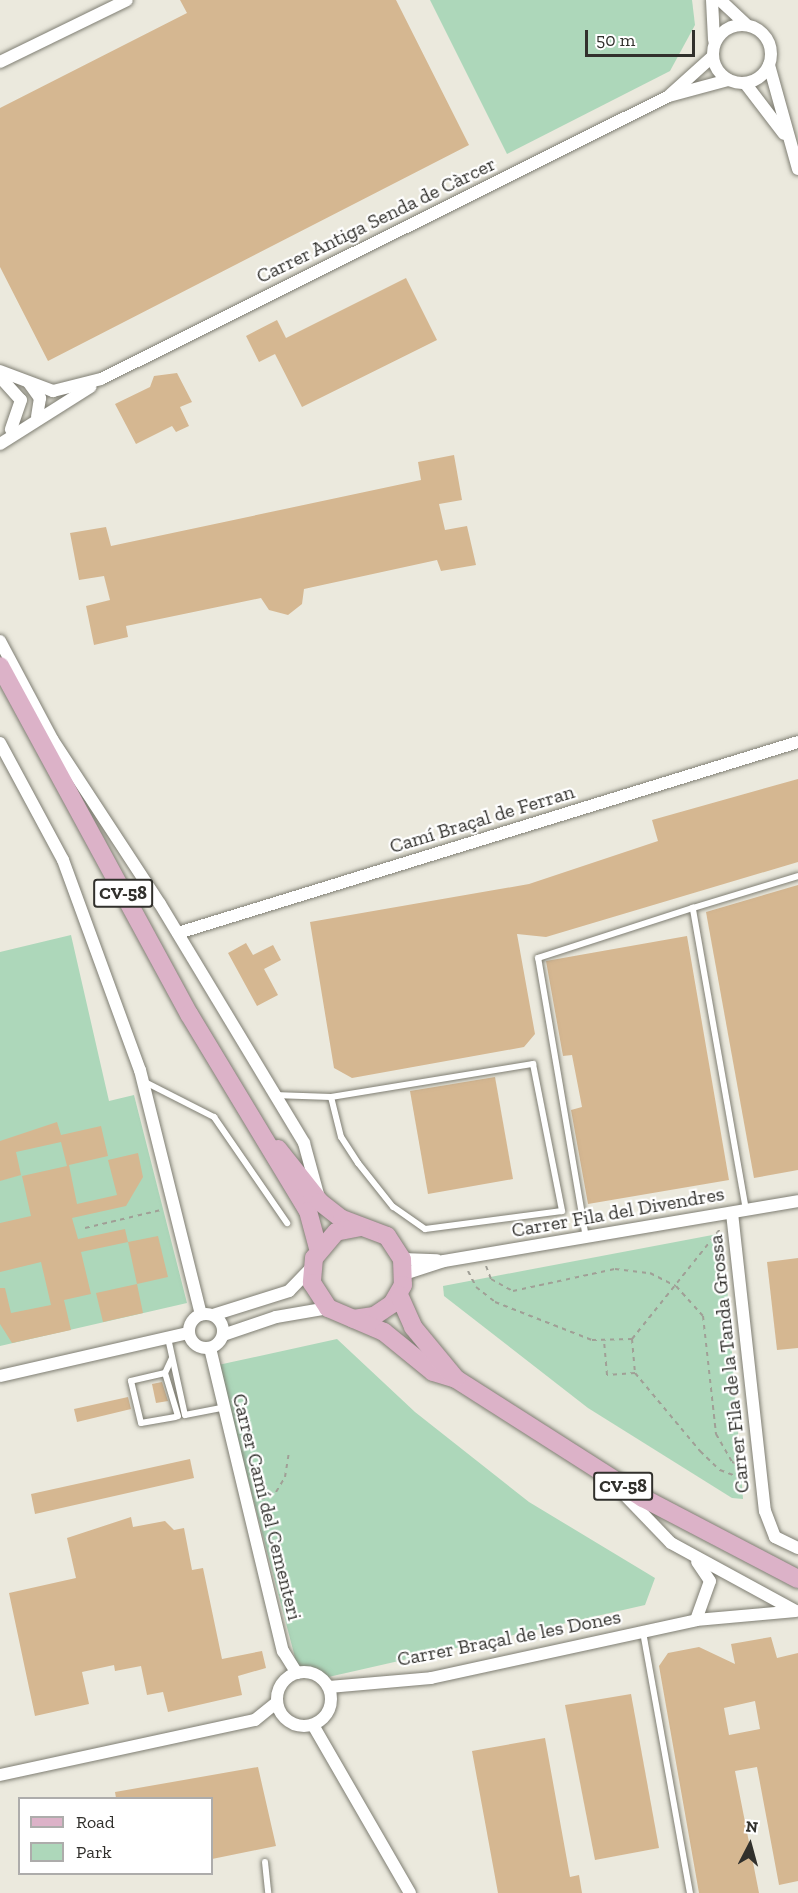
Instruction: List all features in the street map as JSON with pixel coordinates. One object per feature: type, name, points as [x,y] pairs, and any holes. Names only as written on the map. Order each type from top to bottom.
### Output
[{"type":"main road","name":"CV-58","points":[[0,666],[189,1014],[308,1212],[318,1249]]},
{"type":"main road","name":"CV-58","points":[[252,1118],[320,1202],[361,1227],[387,1236],[403,1266]]},
{"type":"main road","points":[[328,1308],[315,1290],[312,1267],[318,1249],[336,1232],[361,1227]]},
{"type":"main road","points":[[353,1319],[374,1316],[399,1295],[403,1266]]},
{"type":"main road","name":"CV-58","points":[[399,1295],[413,1327],[456,1379]]},
{"type":"main road","name":"CV-58","points":[[328,1308],[384,1332],[434,1372],[456,1379],[605,1474],[798,1579]]},
{"type":"street","points":[[0,62],[127,0]]},
{"type":"street","points":[[712,0],[713,50],[728,80],[745,83],[760,77],[769,65]]},
{"type":"street","points":[[720,0],[740,22],[750,25],[770,44],[769,65],[798,169]]},
{"type":"street","points":[[713,50],[724,30],[750,25]]},
{"type":"street","name":"Carrer Antiga Senda de Càrcer","points":[[669,96],[713,50]]},
{"type":"street","name":"Carrer Antiga Senda de Càrcer","points":[[101,379],[669,96],[728,80]]},
{"type":"street","points":[[745,83],[790,142]]},
{"type":"street","points":[[0,371],[53,391],[78,387],[101,379]]},
{"type":"street","points":[[0,377],[21,400],[11,429]]},
{"type":"street","points":[[0,437],[38,413],[101,379]]},
{"type":"street","points":[[29,383],[40,398],[38,413]]},
{"type":"street","points":[[0,444],[38,413],[78,387]]},
{"type":"street","points":[[0,641],[52,739],[178,933],[304,1143],[320,1202]]},
{"type":"street","points":[[0,742],[63,860],[141,1075],[173,1207],[207,1315],[221,1323],[223,1335]]},
{"type":"street","name":"Camí Braçal de Ferran","points":[[178,933],[798,742]]},
{"type":"street","name":"Carrer Fila del Divendres","points":[[403,1266],[483,1255],[798,1201]]},
{"type":"street","name":"Carrer Fila de la Tanda Grossa","points":[[732,1213],[765,1511],[775,1537],[798,1548]]},
{"type":"street","points":[[0,1377],[188,1333],[207,1315],[288,1292],[312,1267]]},
{"type":"street","points":[[188,1333],[198,1347],[210,1348],[223,1335],[276,1317],[328,1308]]},
{"type":"street","name":"Carrer Camí del Cementeri","points":[[210,1348],[222,1408],[283,1651],[297,1673]]},
{"type":"street","points":[[605,1474],[671,1543],[695,1559],[797,1612]]},
{"type":"street","points":[[695,1559],[710,1581],[696,1620]]},
{"type":"street","name":"Carrer Braçal de les Dones","points":[[329,1687],[431,1678],[696,1620],[797,1612]]},
{"type":"street","points":[[0,1774],[255,1720],[277,1702],[282,1684],[297,1673],[316,1674],[329,1687],[331,1705],[313,1725]]},
{"type":"street","points":[[277,1702],[286,1719],[313,1725],[410,1893]]},
{"type":"lane","points":[[586,1238],[538,958],[798,876]]},
{"type":"lane","points":[[693,908],[746,1210]]},
{"type":"lane","points":[[274,1095],[331,1097],[533,1064],[562,1211],[425,1229],[393,1207],[358,1163],[341,1137],[331,1097]]},
{"type":"lane","points":[[141,1075],[214,1117],[287,1223]]},
{"type":"lane","points":[[168,1338],[185,1415]]},
{"type":"lane","points":[[172,1357],[165,1373],[175,1417]]},
{"type":"lane","points":[[165,1373],[131,1381],[141,1423],[222,1408]]},
{"type":"lane","points":[[643,1631],[690,1893]]},
{"type":"lane","points":[[265,1862],[268,1893]]},
{"type":"path","points":[[85,1228],[173,1207]]},
{"type":"path","points":[[462,1258],[476,1287],[495,1302],[604,1342],[632,1339],[732,1213]]},
{"type":"path","points":[[483,1255],[491,1280],[513,1291],[615,1269],[650,1273],[676,1286],[703,1316],[716,1434],[732,1462],[761,1475]]},
{"type":"path","points":[[632,1339],[635,1373],[720,1470],[761,1475]]},
{"type":"path","points":[[604,1342],[607,1375],[635,1373]]},
{"type":"path","points":[[246,1503],[276,1492],[285,1478],[289,1451]]},
{"type":"green space","points":[[430,0],[692,0],[695,25],[670,71],[507,154]]},
{"type":"green space","points":[[71,935],[109,1101],[134,1095],[187,1303],[0,1346],[0,952]]},
{"type":"green space","points":[[723,1233],[743,1499],[732,1498],[588,1408],[444,1296],[443,1286]]},
{"type":"green space","points":[[337,1339],[415,1412],[529,1502],[655,1578],[645,1605],[324,1678],[310,1676],[297,1665],[218,1365]]},
{"type":"building","points":[[180,0],[396,0],[469,145],[48,361],[0,267],[0,108],[187,13]]},
{"type":"building","points":[[406,278],[437,340],[302,407],[275,354],[259,362],[246,336],[277,320],[286,338]]},
{"type":"building","points":[[177,373],[192,402],[180,407],[189,426],[176,432],[172,426],[136,444],[115,404],[150,387],[154,376]]},
{"type":"building","points":[[454,455],[462,500],[439,504],[445,530],[467,526],[476,565],[441,571],[437,560],[304,589],[302,604],[288,615],[269,610],[261,598],[126,626],[128,637],[94,645],[86,606],[110,600],[104,576],[79,580],[70,533],[106,527],[111,546],[421,480],[418,462]]},
{"type":"building","points":[[798,779],[798,862],[546,937],[517,934],[535,1034],[524,1047],[352,1078],[334,1068],[310,922],[529,884],[658,841],[652,820]]},
{"type":"building","points":[[798,885],[798,1170],[754,1178],[706,912]]},
{"type":"building","points":[[687,936],[729,1180],[588,1204],[571,1110],[582,1107],[572,1055],[563,1056],[546,961]]},
{"type":"building","points":[[246,943],[253,955],[273,945],[281,960],[264,969],[278,995],[257,1006],[228,953]]},
{"type":"building","points":[[495,1077],[513,1179],[428,1194],[410,1091]]},
{"type":"building","points":[[57,1122],[61,1135],[101,1126],[108,1156],[69,1165],[77,1204],[117,1195],[108,1160],[138,1153],[143,1177],[126,1206],[72,1218],[78,1239],[125,1229],[128,1242],[81,1252],[91,1294],[64,1300],[71,1330],[12,1343],[0,1324],[0,1288],[5,1288],[11,1313],[51,1305],[41,1262],[0,1272],[0,1223],[31,1216],[22,1176],[67,1166],[61,1142],[16,1152],[21,1175],[0,1181],[0,1141]]},
{"type":"building","points":[[158,1236],[168,1277],[137,1284],[128,1242]]},
{"type":"building","points":[[798,1258],[798,1348],[777,1350],[767,1262]]},
{"type":"building","points":[[137,1284],[143,1313],[103,1322],[96,1293]]},
{"type":"building","points":[[162,1382],[168,1401],[156,1403],[152,1384]]},
{"type":"building","points":[[128,1397],[131,1409],[77,1422],[74,1409]]},
{"type":"building","points":[[190,1459],[194,1478],[35,1514],[31,1494]]},
{"type":"building","points":[[131,1517],[133,1527],[165,1521],[174,1530],[184,1528],[192,1570],[203,1568],[222,1659],[262,1651],[266,1668],[238,1676],[242,1695],[168,1712],[163,1692],[147,1695],[141,1666],[115,1671],[114,1665],[82,1672],[89,1704],[35,1716],[9,1593],[76,1578],[67,1538]]},
{"type":"building","points":[[771,1637],[777,1658],[798,1653],[798,1881],[779,1885],[757,1767],[735,1771],[759,1893],[699,1893],[659,1666],[668,1653],[699,1647],[735,1664],[731,1644]],"holes":[[[755,1701],[760,1729],[729,1735],[724,1708]]]},
{"type":"building","points":[[631,1694],[659,1848],[595,1860],[565,1705]]},
{"type":"building","points":[[545,1738],[570,1877],[579,1875],[582,1893],[498,1893],[472,1751]]},
{"type":"building","points":[[258,1767],[276,1846],[213,1859],[213,1797],[116,1797],[115,1792]]}]
